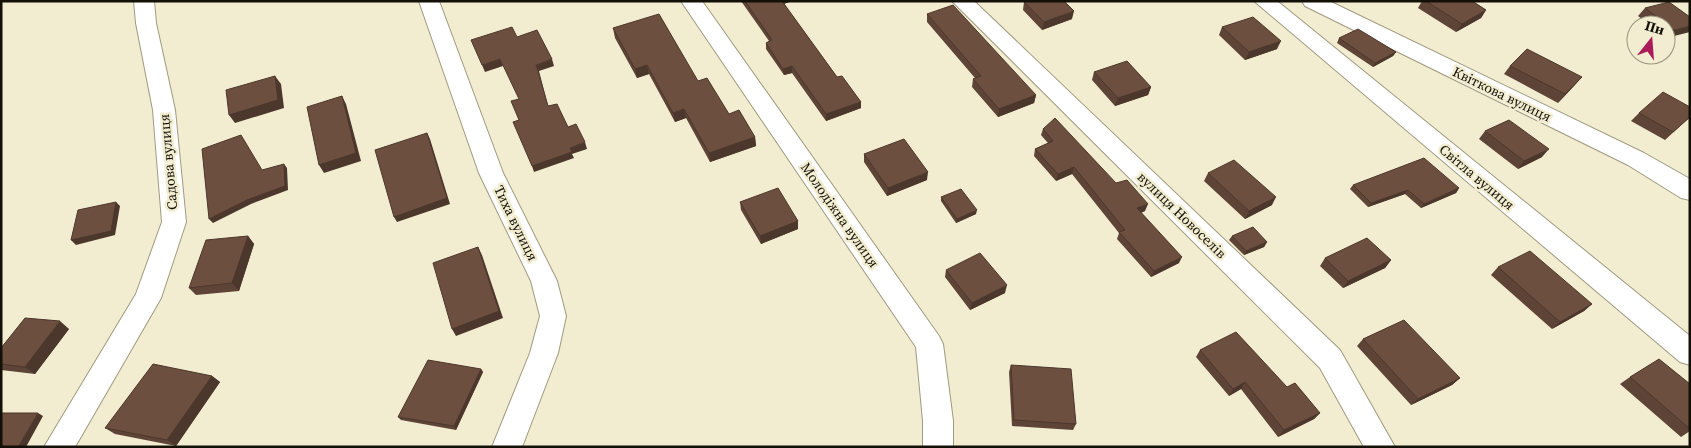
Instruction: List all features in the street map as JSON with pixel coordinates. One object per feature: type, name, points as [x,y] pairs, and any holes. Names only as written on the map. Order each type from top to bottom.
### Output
[{"type":"street","name":"Садова вулиця","points":[[59,447],[148,298],[174,222],[164,110],[146,23],[144,1]]},
{"type":"street","name":"Тиха вулиця","points":[[429,1],[491,173],[544,281],[553,316],[544,353],[507,447]]},
{"type":"street","name":"Молодіжна вулиця","points":[[692,1],[929,344],[938,421],[938,447]]},
{"type":"street","name":"вулиця Новоселів","points":[[962,1],[1330,359],[1380,447]]},
{"type":"street","name":"Світла вулиця","points":[[1264,1],[1690,353]]},
{"type":"street","name":"Квіткова вулиця","points":[[1312,1],[1636,158],[1690,191]]},
{"type":"building","points":[[745,1],[782,1],[837,77],[842,76],[861,102],[826,114],[792,66],[783,69],[766,43],[772,40]]},
{"type":"building","points":[[1064,1],[1074,11],[1044,22],[1024,2]]},
{"type":"building","points":[[1426,1],[1472,1],[1486,10],[1462,24]]},
{"type":"building","points":[[1669,2],[1690,17],[1690,26],[1676,30],[1676,15],[1654,15],[1645,8]]},
{"type":"building","points":[[953,5],[1036,95],[999,109],[973,79],[981,76],[927,14]]},
{"type":"building","points":[[659,14],[698,81],[707,78],[729,114],[739,110],[755,137],[709,153],[684,109],[673,113],[647,65],[635,69],[613,28]]},
{"type":"building","points":[[1253,17],[1281,41],[1249,52],[1222,27]]},
{"type":"building","points":[[512,27],[517,37],[537,30],[552,59],[536,65],[548,106],[557,104],[568,127],[576,124],[585,142],[570,148],[572,152],[532,166],[513,122],[519,120],[511,101],[519,99],[500,59],[482,65],[471,40]]},
{"type":"building","points":[[1358,29],[1396,52],[1375,63],[1339,38]]},
{"type":"building","points":[[1527,49],[1582,77],[1565,94],[1510,66]]},
{"type":"building","points":[[1127,61],[1151,87],[1118,98],[1094,72]]},
{"type":"building","points":[[275,76],[278,100],[229,115],[226,90]]},
{"type":"building","points":[[1663,92],[1690,107],[1690,117],[1673,132],[1639,113]]},
{"type":"building","points":[[342,96],[356,153],[319,165],[307,107]]},
{"type":"building","points":[[1055,118],[1116,183],[1127,180],[1148,204],[1137,208],[1182,257],[1154,271],[1119,232],[1125,230],[1074,167],[1058,174],[1035,149],[1053,141],[1043,129]]},
{"type":"building","points":[[1509,120],[1549,149],[1524,161],[1485,131]]},
{"type":"building","points":[[427,133],[447,198],[394,217],[375,150]]},
{"type":"building","points":[[241,135],[262,170],[284,164],[285,186],[247,200],[209,219],[202,149]]},
{"type":"building","points":[[904,139],[928,172],[888,188],[864,154]]},
{"type":"building","points":[[1424,158],[1459,188],[1424,204],[1408,190],[1371,203],[1353,185]]},
{"type":"building","points":[[1234,160],[1276,197],[1249,211],[1208,173]]},
{"type":"building","points":[[778,188],[798,221],[760,236],[740,202]]},
{"type":"building","points":[[961,189],[977,210],[957,219],[941,197]]},
{"type":"building","points":[[116,202],[111,231],[71,240],[78,210]]},
{"type":"building","points":[[1253,227],[1267,242],[1246,251],[1232,236]]},
{"type":"building","points":[[248,236],[232,283],[189,288],[206,240]]},
{"type":"building","points":[[1367,238],[1391,260],[1348,281],[1325,258]]},
{"type":"building","points":[[478,247],[499,311],[452,329],[433,263]]},
{"type":"building","points":[[1530,251],[1592,304],[1560,322],[1498,267]]},
{"type":"building","points":[[980,253],[1007,285],[972,303],[946,270]]},
{"type":"building","points":[[25,318],[60,321],[25,367],[1,364],[1,348]]},
{"type":"building","points":[[1404,320],[1460,378],[1418,399],[1363,339]]},
{"type":"building","points":[[1236,332],[1287,387],[1295,383],[1320,413],[1284,430],[1245,382],[1233,389],[1200,350]]},
{"type":"building","points":[[1659,359],[1690,384],[1690,429],[1630,377]]},
{"type":"building","points":[[428,360],[481,369],[454,426],[398,417]]},
{"type":"building","points":[[153,364],[212,376],[167,440],[105,428]]},
{"type":"building","points":[[1011,365],[1071,369],[1076,424],[1014,420]]},
{"type":"building","points":[[2,413],[38,413],[18,447],[1,447]]}]
